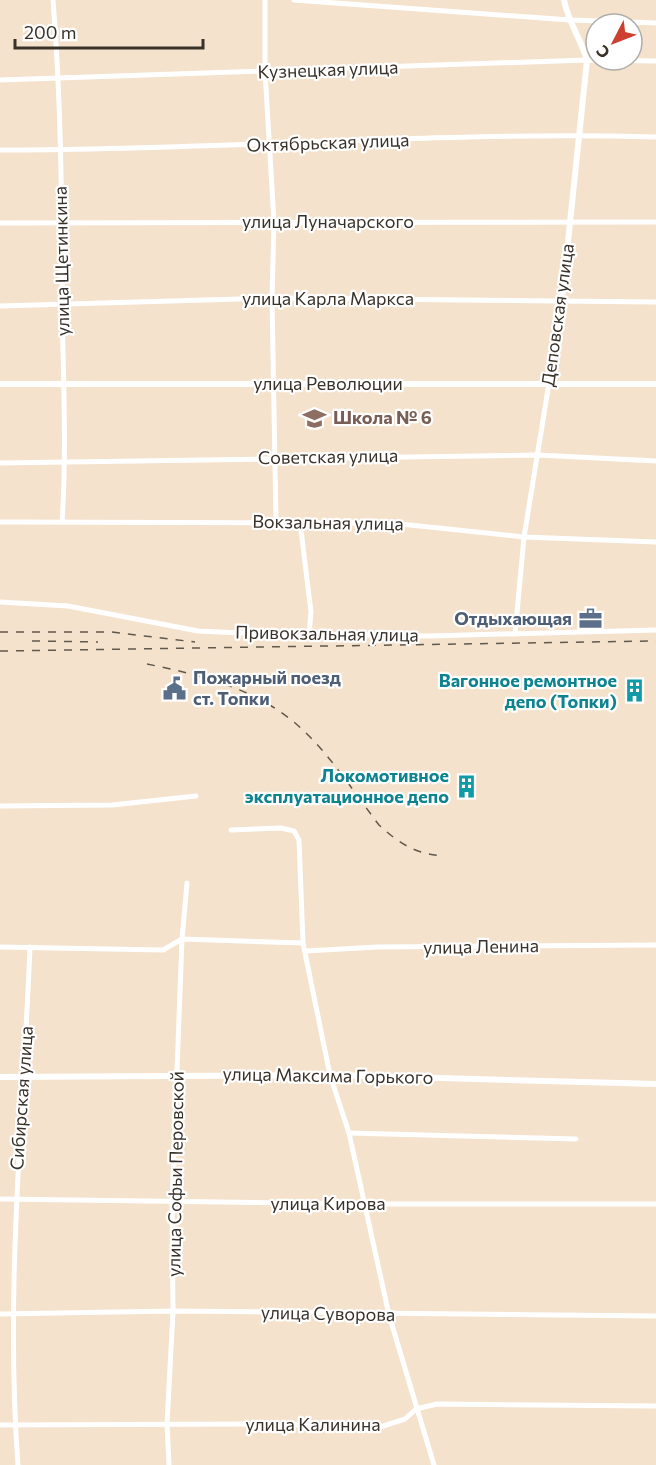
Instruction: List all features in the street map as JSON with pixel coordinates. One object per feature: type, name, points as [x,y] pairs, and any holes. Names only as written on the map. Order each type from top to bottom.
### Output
[{"type":"street","name":"улица Щетинкина","points":[[53,0],[60,79],[62,302],[66,382],[66,462],[62,522]]},
{"type":"street","points":[[265,0],[265,71],[274,222],[272,298],[276,522]]},
{"type":"street","points":[[294,0],[570,20],[656,23]]},
{"type":"street","points":[[384,0],[384,7]]},
{"type":"street","name":"Деповская улица","points":[[564,0],[570,20],[584,50]]},
{"type":"street","name":"Кузнецкая улица","points":[[0,80],[584,60]]},
{"type":"street","name":"Деповская улица","points":[[515,634],[525,537],[562,299],[586,72]]},
{"type":"street","name":"Октябрьская улица","points":[[0,150],[269,145],[578,135],[656,137]]},
{"type":"street","name":"улица Луначарского","points":[[0,223],[656,222]]},
{"type":"street","name":"улица Карла Маркса","points":[[0,306],[62,302],[272,298],[562,299],[656,302]]},
{"type":"street","name":"улица Революции","points":[[0,384],[66,382],[656,384]]},
{"type":"street","name":"Советская улица","points":[[0,464],[275,457],[538,455],[656,461]]},
{"type":"street","name":"Вокзальная улица","points":[[0,522],[392,523],[525,537],[656,542]]},
{"type":"street","points":[[300,522],[311,612],[309,634]]},
{"type":"street","name":"Привокзальная улица","points":[[0,602],[68,606],[198,630],[429,636],[656,630]]},
{"type":"street","points":[[0,806],[112,805],[196,796]]},
{"type":"street","points":[[231,830],[281,828],[294,831],[299,840],[303,943],[330,1074],[350,1133],[389,1315],[434,1465]]},
{"type":"street","name":"улица Софьи Перовской","points":[[170,1465],[167,1424],[173,1311],[172,1202],[182,939],[187,883]]},
{"type":"street","points":[[0,947],[163,950],[182,939],[303,943]]},
{"type":"street","name":"улица Ленина","points":[[306,951],[365,947],[656,945]]},
{"type":"street","name":"Сибирская улица","points":[[18,1465],[13,1314],[15,1200],[30,947]]},
{"type":"street","name":"улица Максима Горького","points":[[0,1077],[330,1074],[656,1084]]},
{"type":"street","points":[[350,1133],[576,1139]]},
{"type":"street","name":"улица Кирова","points":[[0,1199],[365,1204],[656,1204]]},
{"type":"street","name":"улица Суворова","points":[[0,1314],[173,1311],[656,1316]]},
{"type":"street","name":"улица Калинина","points":[[0,1425],[167,1424],[377,1428],[405,1419],[416,1409],[437,1404],[656,1406]]},
{"type":"railway","points":[[0,632],[111,632],[195,642]]},
{"type":"railway","points":[[32,641],[98,642]]},
{"type":"railway","points":[[0,651],[656,641]]},
{"type":"railway","points":[[147,664],[213,680],[254,696],[273,707],[318,745],[379,825],[408,846],[423,853],[442,856]]},
{"type":"place","name":"Школа № 6","points":[[315,418]]},
{"type":"place","name":"Отдыхающая","points":[[590,619]]},
{"type":"place","name":"Пожарный поезд ст. Топки","points":[[175,688]]},
{"type":"place","name":"Вагонное ремонтное депо (Топки)","points":[[635,691]]},
{"type":"place","name":"Локомотивное эксплуатационное депо","points":[[467,786]]}]
